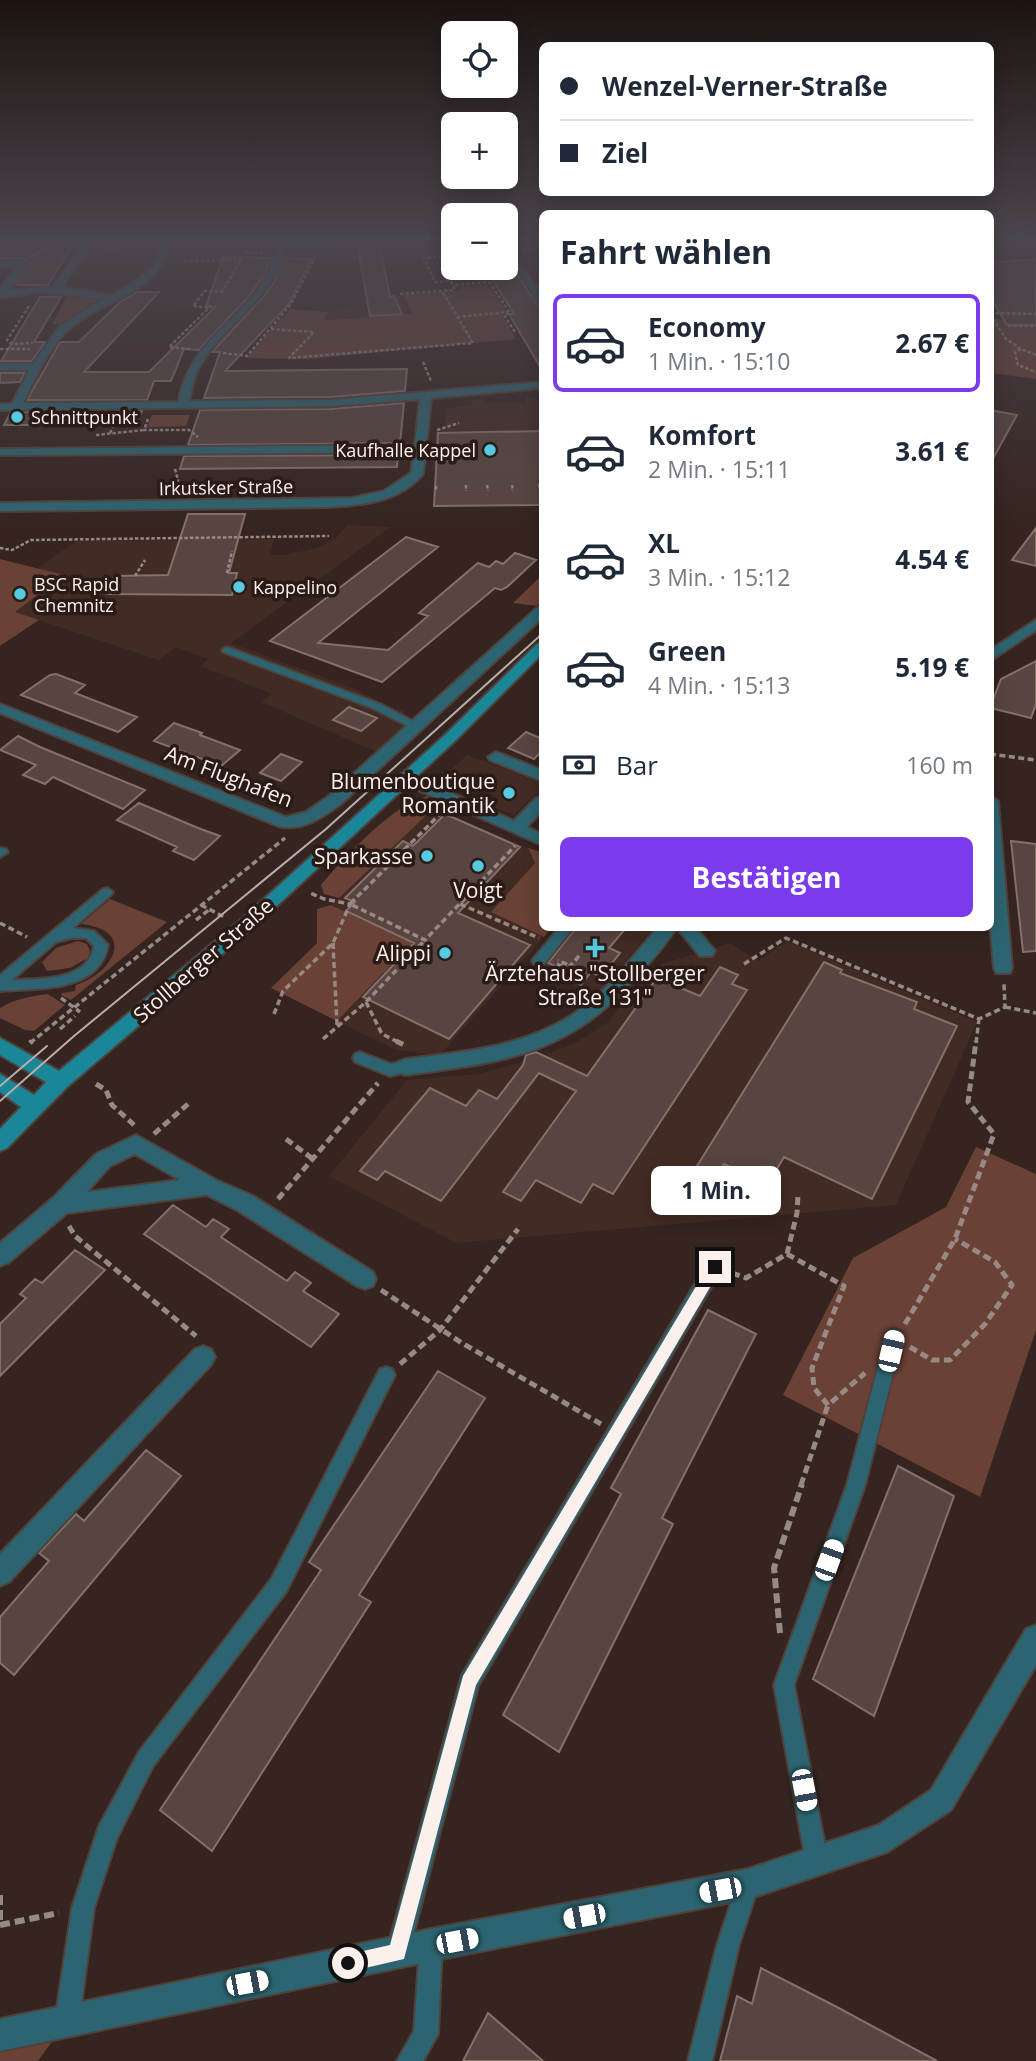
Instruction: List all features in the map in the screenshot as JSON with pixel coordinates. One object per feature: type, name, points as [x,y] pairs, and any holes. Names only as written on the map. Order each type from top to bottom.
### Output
[{"type":"main road","name":"Stollberger Straße","points":[[0,1142],[60,1081],[248,922],[406,778],[539,650]]},
{"type":"main road","points":[[8,1050],[60,1081]]},
{"type":"main road","points":[[0,1082],[34,1106]]},
{"type":"street","points":[[16,407],[36,367],[57,337]]},
{"type":"street","points":[[183,405],[191,372],[205,351],[219,337]]},
{"type":"street","points":[[0,367],[36,367]]},
{"type":"street","points":[[0,407],[331,403],[426,397],[539,384]]},
{"type":"street","name":"Irkutsker Straße","points":[[0,506],[349,502],[392,492],[413,480],[417,474],[426,397]]},
{"type":"street","name":"Irkutsker Straße","points":[[0,452],[421,447]]},
{"type":"street","name":"Am Flughafen","points":[[0,708],[284,822],[308,820],[335,800],[539,614]]},
{"type":"street","points":[[994,654],[1036,624]]},
{"type":"street","points":[[496,757],[539,775]]},
{"type":"street","points":[[406,778],[539,839]]},
{"type":"street","points":[[516,828],[539,805]]},
{"type":"street","points":[[994,852],[1003,968]]},
{"type":"street","points":[[397,1069],[517,1049],[569,1026],[603,1002],[664,931]]},
{"type":"street","points":[[689,931],[706,951]]},
{"type":"street","points":[[0,1256],[62,1204],[103,1160],[138,1145],[264,1215],[365,1279]]},
{"type":"street","points":[[62,1204],[208,1186]]},
{"type":"street","points":[[0,1573],[203,1357]]},
{"type":"street","points":[[0,2035],[431,1945],[748,1884],[887,1837],[941,1800],[1036,1639]]},
{"type":"lane","points":[[227,650],[376,706],[416,726]]},
{"type":"lane","points":[[0,984],[107,892]]},
{"type":"lane","points":[[539,961],[564,931]]},
{"type":"lane","points":[[0,984],[74,978],[91,969],[102,953],[101,945],[89,934],[71,933],[47,942]]},
{"type":"lane","points":[[360,1058],[397,1069]]},
{"type":"lane","points":[[398,1953],[469,1682],[715,1267]]},
{"type":"lane","points":[[817,1862],[784,1685],[856,1485],[892,1344]]},
{"type":"lane","points":[[67,2021],[83,1908],[107,1834],[146,1759],[279,1586],[386,1376]]},
{"type":"lane","points":[[700,2061],[728,1945],[748,1884]]},
{"type":"lane","points":[[409,2061],[426,2034],[431,1945]]},
{"type":"path","points":[[9,337],[7,340],[12,344],[50,346]]},
{"type":"path","points":[[179,337],[169,347],[247,356],[264,337]]},
{"type":"path","points":[[309,337],[289,358],[472,343],[469,337]]},
{"type":"path","points":[[1005,337],[1021,349],[1036,355]]},
{"type":"path","points":[[0,349],[50,346]]},
{"type":"path","points":[[1021,349],[1015,352],[1018,365],[1036,372]]},
{"type":"path","points":[[153,405],[144,430],[189,430],[198,438],[193,450]]},
{"type":"path","points":[[110,433],[114,425]]},
{"type":"path","points":[[466,485],[466,491]]},
{"type":"path","points":[[487,485],[488,491]]},
{"type":"path","points":[[512,485],[513,491]]},
{"type":"path","points":[[436,486],[436,491]]},
{"type":"path","points":[[0,548],[12,550],[31,540],[329,536]]},
{"type":"path","points":[[227,573],[232,551]]},
{"type":"path","points":[[135,576],[145,560]]},
{"type":"path","points":[[994,755],[1036,760]]},
{"type":"path","points":[[274,1014],[283,991],[332,943],[350,904],[456,799]]},
{"type":"path","points":[[8,1050],[201,905],[308,820]]},
{"type":"path","points":[[323,1039],[366,1002],[512,849]]},
{"type":"path","points":[[306,891],[324,899],[350,904],[425,940]]},
{"type":"path","points":[[460,904],[553,944]]},
{"type":"path","points":[[201,905],[227,918],[219,924]]},
{"type":"path","points":[[195,920],[210,909]]},
{"type":"path","points":[[0,923],[47,942]]},
{"type":"path","points":[[744,964],[786,938],[979,1019],[1005,1007],[1036,1013]]},
{"type":"path","points":[[332,943],[337,1026]]},
{"type":"path","points":[[569,968],[579,956]]},
{"type":"path","points":[[559,961],[569,968],[582,971],[584,969]]},
{"type":"path","points":[[1003,968],[1005,1007]]},
{"type":"path","points":[[366,1002],[382,1034],[438,1063]]},
{"type":"path","points":[[60,1029],[75,1016]]},
{"type":"path","points":[[784,1685],[774,1568],[828,1405],[892,1344],[907,1322],[955,1239],[994,1134],[968,1101],[979,1019]]},
{"type":"path","points":[[264,1215],[397,1069]]},
{"type":"path","points":[[96,1084],[106,1090],[112,1105],[133,1122],[138,1145],[188,1104]]},
{"type":"path","points":[[286,1139],[313,1159]]},
{"type":"path","points":[[715,1267],[746,1278],[787,1254],[797,1213],[798,1194]]},
{"type":"path","points":[[62,1204],[75,1236],[163,1312],[195,1334],[203,1357]]},
{"type":"path","points":[[386,1376],[440,1330],[518,1229]]},
{"type":"path","points":[[892,1344],[932,1360],[950,1360],[985,1324],[1012,1285],[1004,1268],[985,1254],[955,1239]]},
{"type":"path","points":[[787,1254],[844,1286],[812,1368],[814,1388],[828,1405]]},
{"type":"path","points":[[387,1293],[440,1330],[522,1375],[597,1422]]},
{"type":"path","points":[[0,1895],[0,1925],[83,1908]]},
{"type":"shaded area","points":[[265,337],[516,339],[309,359],[246,358]]},
{"type":"shaded area","points":[[994,337],[1036,337],[1036,379],[994,373]]},
{"type":"shaded area","points":[[525,398],[539,398],[539,469],[432,470],[436,432],[445,428],[447,409],[472,404],[471,400],[484,399],[486,403],[525,403]]},
{"type":"shaded area","points":[[152,415],[190,415],[186,426],[147,427]]},
{"type":"shaded area","points":[[347,525],[391,527],[231,643],[356,689],[388,707],[406,712],[393,720],[405,728],[377,752],[261,702],[272,694],[200,666],[208,659],[176,647],[159,660],[14,612],[63,576],[37,568],[77,541],[274,539],[270,555],[285,555],[321,547],[337,537]]},
{"type":"shaded area","name":"BSC Rapid Chemnitz","points":[[0,559],[64,575],[15,612],[39,620],[0,646]]},
{"type":"shaded area","points":[[539,578],[537,606],[513,603]]},
{"type":"shaded area","points":[[467,755],[539,782],[539,792],[514,815],[489,805],[495,796],[443,777]]},
{"type":"shaded area","points":[[428,796],[435,801],[434,808],[339,898],[324,894],[321,885],[370,833],[400,809]]},
{"type":"shaded area","points":[[434,808],[528,848],[535,862],[492,912],[544,937],[440,1055],[396,1050],[337,1021],[411,943],[331,905]]},
{"type":"shaded area","points":[[528,848],[539,851],[539,931],[549,931],[544,937],[491,912],[535,863]]},
{"type":"shaded area","points":[[110,899],[167,922],[71,1000],[61,995],[62,993],[75,991],[76,985],[101,971],[114,952],[114,943],[109,934],[81,924]]},
{"type":"shaded area","points":[[331,905],[412,943],[337,1021],[271,988],[317,943],[317,909]]},
{"type":"shaded area","name":"Ärztehaus \"Stollberger Straße 131\"","points":[[568,931],[651,931],[597,996],[536,968]]},
{"type":"shaded area","points":[[78,941],[87,944],[90,951],[88,958],[70,968],[47,971],[42,962],[56,948]]},
{"type":"shaded area","points":[[787,941],[977,1022],[896,1205],[456,1243],[329,1176],[407,1080],[478,1074],[531,1060],[575,1043],[606,1024],[652,967],[730,943],[758,961]]},
{"type":"shaded area","points":[[48,994],[65,1005],[34,1031],[25,1030],[0,1018],[0,1008],[5,1005],[23,998]]},
{"type":"shaded area","points":[[976,1147],[1036,1174],[1036,1330],[980,1497],[783,1395],[853,1258],[946,1207]]},
{"type":"shaded area","points":[[67,2021],[38,2061],[0,2061],[0,2035]]},
{"type":"building","points":[[16,337],[37,337],[34,342],[45,342],[32,361],[1,361]]},
{"type":"building","points":[[84,337],[117,337],[84,372],[149,372],[184,337],[211,337],[199,350],[184,349],[171,381],[154,381],[147,400],[27,400],[60,342],[79,342]]},
{"type":"building","points":[[226,337],[257,337],[225,371],[407,369],[405,391],[331,397],[204,398],[220,352],[212,352]]},
{"type":"building","points":[[523,337],[539,337],[539,365]]},
{"type":"building","points":[[0,373],[25,373],[20,382],[0,383]]},
{"type":"building","points":[[404,403],[400,443],[188,445],[200,410],[331,409]]},
{"type":"building","points":[[142,411],[136,425],[4,425],[11,412]]},
{"type":"building","points":[[994,411],[1017,415],[994,457]]},
{"type":"building","points":[[539,431],[539,505],[434,506],[438,433]]},
{"type":"building","points":[[398,455],[397,467],[180,469],[184,456]]},
{"type":"building","points":[[188,514],[245,514],[229,573],[237,573],[232,595],[106,594],[114,576],[168,575]]},
{"type":"building","points":[[1036,528],[1036,566],[1012,560]]},
{"type":"building","points":[[406,537],[438,547],[318,643],[388,650],[428,616],[419,613],[478,563],[489,567],[496,561],[503,564],[515,553],[536,560],[507,587],[501,590],[495,588],[382,682],[270,641]]},
{"type":"building","points":[[1036,661],[1036,704],[1031,718],[994,709],[994,697],[1001,679]]},
{"type":"building","points":[[56,674],[85,685],[75,693],[137,717],[118,732],[21,695],[50,675]]},
{"type":"building","points":[[349,707],[377,718],[361,731],[333,720]]},
{"type":"building","points":[[174,723],[240,750],[221,766],[154,741]]},
{"type":"building","points":[[526,732],[539,738],[539,754],[534,759],[508,748]]},
{"type":"building","points":[[18,736],[145,790],[123,809],[53,777],[45,784],[23,775],[36,765],[0,750]]},
{"type":"building","points":[[281,754],[302,762],[281,781],[260,773]]},
{"type":"building","points":[[139,803],[220,836],[194,860],[173,851],[177,847],[117,820]]},
{"type":"building","points":[[445,814],[520,847],[458,913],[530,945],[449,1039],[363,997],[414,943],[346,911],[355,902],[345,898],[403,841],[413,846]]},
{"type":"building","points":[[1011,841],[1036,844],[1036,951],[1023,952]]},
{"type":"building","points":[[574,931],[623,931],[609,948],[620,953],[601,977],[591,972],[581,985],[558,974],[563,969],[548,963]]},
{"type":"building","points":[[824,962],[842,970],[840,973],[917,1002],[914,1009],[957,1026],[872,1199],[784,1157],[768,1184],[724,1164],[712,1184],[692,1174]]},
{"type":"building","points":[[720,967],[738,975],[732,984],[747,990],[613,1194],[593,1184],[581,1203],[536,1180],[521,1201],[503,1192],[576,1091],[539,1073],[441,1201],[385,1171],[377,1180],[360,1171],[430,1088],[466,1106],[479,1090],[497,1099],[523,1065],[526,1055],[536,1052],[587,1076],[657,978],[700,996]]},
{"type":"building","points":[[173,1205],[206,1227],[213,1219],[229,1229],[221,1237],[287,1281],[295,1272],[311,1283],[303,1291],[339,1314],[311,1347],[144,1234]]},
{"type":"building","points":[[75,1250],[105,1270],[0,1376],[0,1324],[26,1298],[20,1294],[35,1279],[42,1283]]},
{"type":"building","points":[[708,1310],[756,1334],[662,1518],[673,1524],[559,1752],[503,1715],[621,1494],[611,1488]]},
{"type":"building","points":[[438,1371],[485,1398],[359,1595],[371,1602],[212,1851],[160,1810],[321,1570],[309,1562]]},
{"type":"building","points":[[146,1450],[181,1476],[14,1675],[0,1663],[0,1617],[49,1561],[39,1553],[76,1514],[84,1521]]},
{"type":"building","points":[[898,1466],[954,1496],[874,1716],[813,1679]]},
{"type":"building","points":[[761,1968],[937,2061],[720,2061],[737,1996],[752,2004]]},
{"type":"building","points":[[488,2013],[543,2061],[463,2061]]},
{"type":"tram line","points":[[0,1101],[74,1036],[326,829],[539,637]]},
{"type":"tram line","points":[[0,1086],[47,1046]]},
{"type":"place","name":"Schnittpunkt","points":[[17,417]]},
{"type":"place","name":"Kaufhalle Kappel","points":[[490,450]]},
{"type":"place","name":"Kappelino","points":[[239,587]]},
{"type":"place","name":"BSC Rapid Chemnitz","points":[[20,594]]},
{"type":"place","name":"Blumenboutique Romantik","points":[[509,793]]},
{"type":"place","name":"Sparkasse","points":[[427,856]]},
{"type":"place","name":"Voigt","points":[[478,866]]},
{"type":"place","name":"Ärztehaus \"Stollberger Straße 131\"","points":[[595,948]]},
{"type":"place","name":"Alippi","points":[[445,953]]},
{"type":"route","points":[[348,1963],[398,1953],[469,1682],[715,1267]]}]
